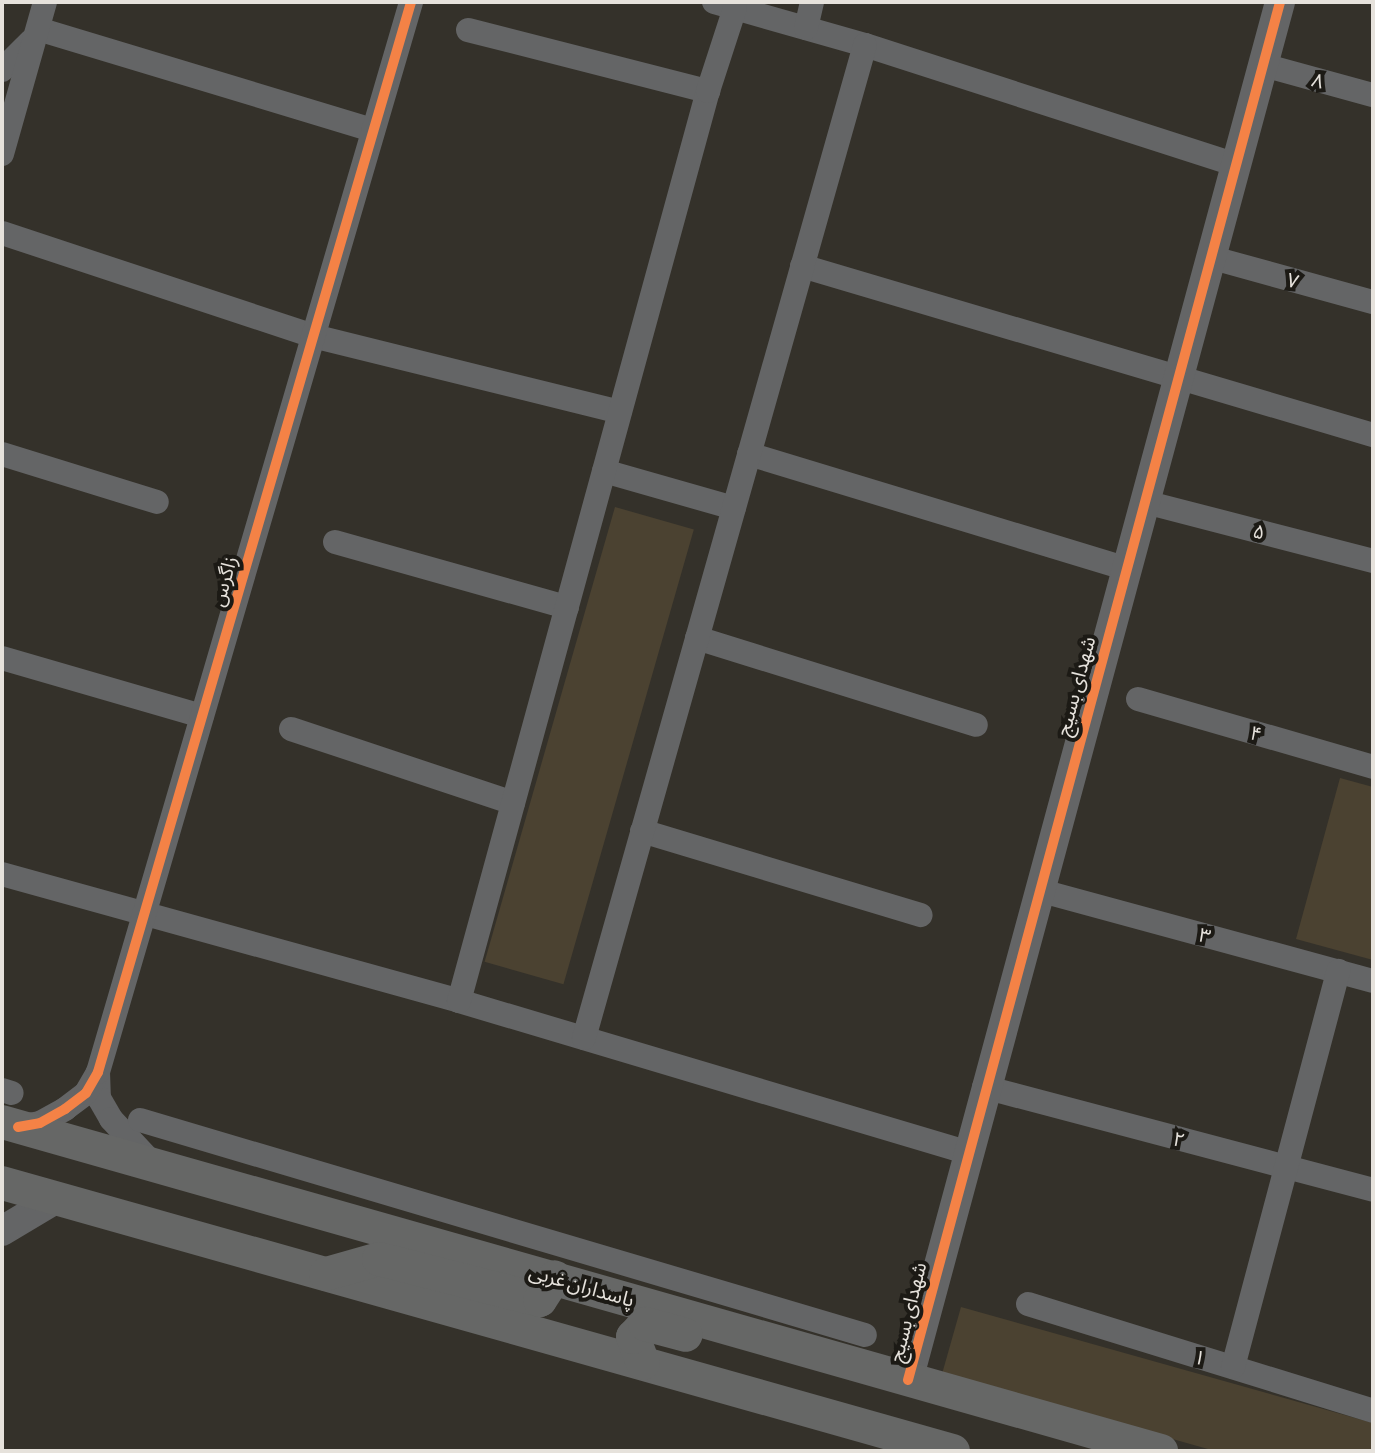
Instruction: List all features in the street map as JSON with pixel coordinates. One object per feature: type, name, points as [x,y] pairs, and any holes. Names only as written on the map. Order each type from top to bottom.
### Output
[{"type":"main road","name":"پاسداران غربی","points":[[8,1108],[154,1165],[1161,1451]]},
{"type":"main road","points":[[2,1183],[953,1451]]},
{"type":"main road","points":[[326,1274],[379,1259],[540,1300],[555,1277]]},
{"type":"main road","points":[[643,1363],[633,1337],[645,1324],[767,1357],[832,1356]]},
{"type":"street","points":[[2,154],[44,2]]},
{"type":"street","name":"زاگرس","points":[[8,1108],[40,1123],[86,1093],[98,1072],[411,2]]},
{"type":"street","points":[[806,28],[812,2]]},
{"type":"street","name":"شهدای بسیج","points":[[908,1380],[966,1152],[1213,258],[1280,2]]},
{"type":"street","points":[[459,1001],[708,91],[725,5],[865,45],[1237,165]]},
{"type":"street","points":[[2,70],[23,54],[38,29]]},
{"type":"street","points":[[38,29],[373,130]]},
{"type":"street","points":[[468,30],[708,91]]},
{"type":"street","points":[[584,1038],[865,45]]},
{"type":"street","name":"۸","points":[[1263,65],[1373,95]]},
{"type":"street","points":[[2,233],[313,336],[620,412]]},
{"type":"street","name":"۷","points":[[1213,258],[1373,302]]},
{"type":"street","points":[[802,266],[1178,380],[1373,435]]},
{"type":"street","points":[[2,454],[157,502]]},
{"type":"street","points":[[749,454],[1125,568]]},
{"type":"street","points":[[604,471],[734,508]]},
{"type":"street","name":"۵","points":[[1145,502],[1373,561]]},
{"type":"street","points":[[335,542],[567,607]]},
{"type":"street","points":[[697,638],[976,725]]},
{"type":"street","points":[[2,658],[202,716]]},
{"type":"street","name":"۴","points":[[1138,699],[1373,767]]},
{"type":"street","points":[[291,729],[513,803]]},
{"type":"street","points":[[642,831],[921,915]]},
{"type":"street","points":[[2,874],[459,1001],[966,1152]]},
{"type":"street","name":"۳","points":[[1038,890],[1373,981]]},
{"type":"street","points":[[1233,1367],[1338,971]]},
{"type":"street","name":"زاگرس","points":[[98,1072],[99,1098],[111,1119],[154,1165]]},
{"type":"street","name":"۲","points":[[984,1087],[1373,1190]]},
{"type":"street","points":[[140,1120],[865,1335]]},
{"type":"street","points":[[373,1226],[383,1192]]},
{"type":"street","points":[[2,1231],[57,1198]]},
{"type":"street","name":"۱","points":[[1028,1304],[1373,1411]]},
{"type":"shaded area","points":[[615,507],[694,530],[563,984],[485,962]]},
{"type":"shaded area","points":[[1340,778],[1373,787],[1373,960],[1296,939]]},
{"type":"shaded area","points":[[961,1307],[1373,1423],[1373,1451],[1215,1451],[942,1374]]},
{"type":"cycle path","points":[[18,1127],[40,1123],[65,1109],[86,1093],[98,1072],[411,2]]},
{"type":"cycle path","points":[[908,1380],[1280,2]]}]
